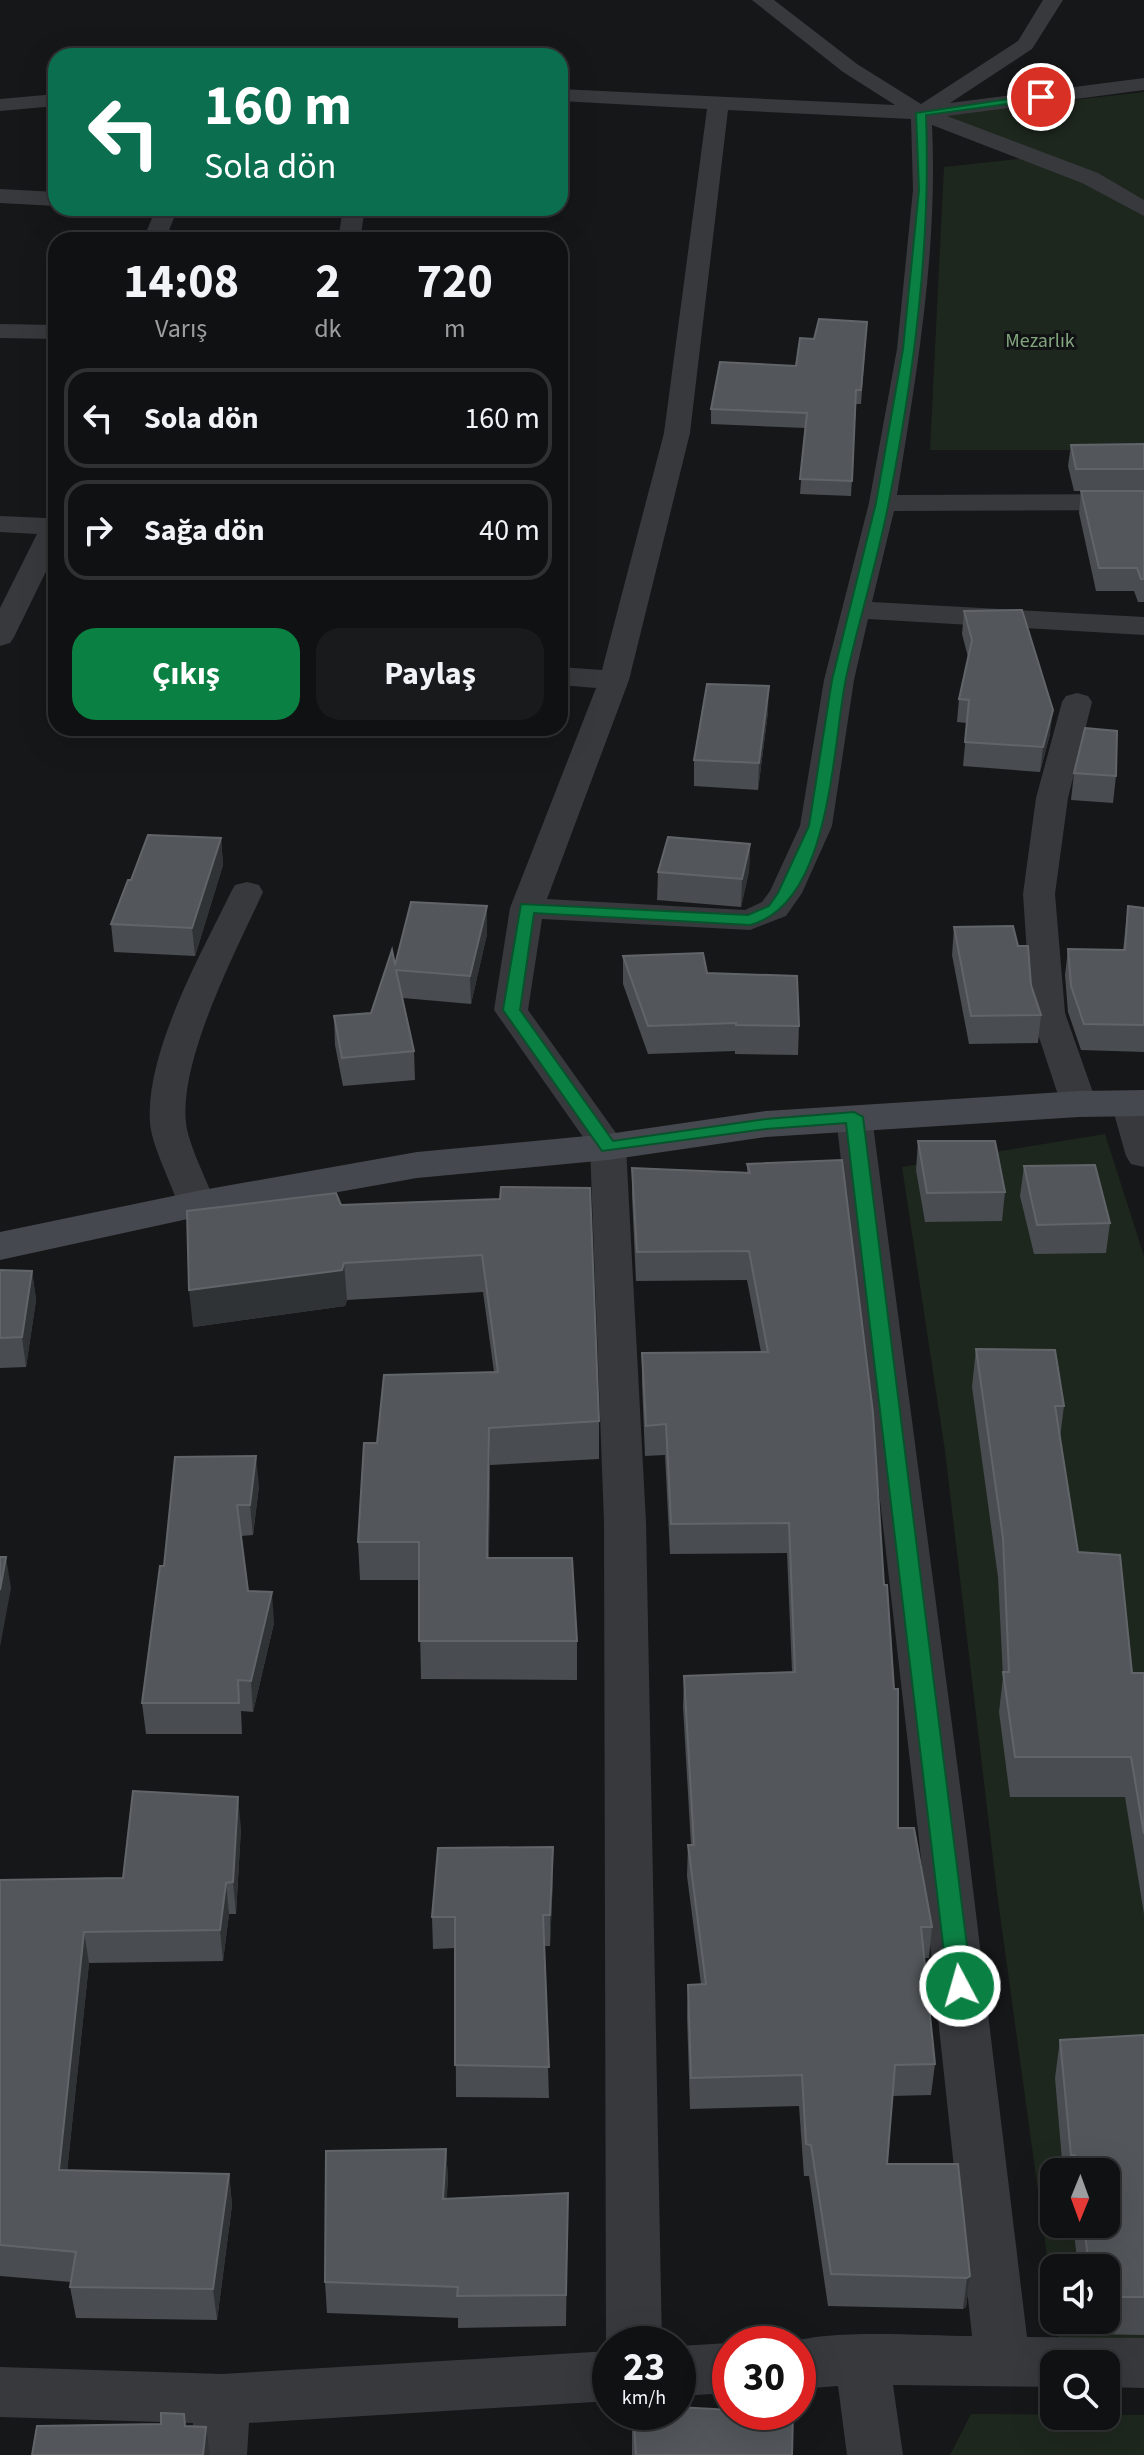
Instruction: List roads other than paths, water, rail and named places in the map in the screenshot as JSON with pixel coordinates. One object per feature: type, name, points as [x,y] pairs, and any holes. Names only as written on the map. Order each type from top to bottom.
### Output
[{"type":"main road","points":[[0,1246],[197,1204],[417,1165],[608,1147],[766,1124],[1137,1103]]},
{"type":"street","points":[[762,0],[850,68],[921,113],[1090,178],[1144,209]]},
{"type":"street","points":[[921,113],[1025,45],[1053,0]]},
{"type":"street","points":[[568,95],[921,113],[1144,84]]},
{"type":"street","points":[[0,105],[48,101]]},
{"type":"street","points":[[634,2326],[625,1522],[608,1147],[511,1010],[527,908],[614,680],[677,433],[718,103]]},
{"type":"street","points":[[527,908],[750,920],[774,909],[786,893],[816,826],[839,680],[882,503],[910,334],[924,190],[921,113]]},
{"type":"street","points":[[0,196],[48,199]]},
{"type":"street","points":[[0,331],[48,332]]},
{"type":"street","points":[[882,503],[1144,502]]},
{"type":"street","points":[[0,524],[48,525]]},
{"type":"street","points":[[0,637],[48,539]]},
{"type":"street","points":[[854,610],[1144,626]]},
{"type":"street","points":[[568,677],[614,680]]},
{"type":"street","points":[[1077,702],[1052,798],[1039,894],[1048,1013],[1079,1104]]},
{"type":"street","points":[[197,1204],[168,1124],[173,1071],[203,984],[247,892]]},
{"type":"street","points":[[1137,1103],[1144,1156]]},
{"type":"street","points":[[854,1117],[940,1815],[1002,2360]]},
{"type":"street","points":[[862,2360],[875,2455]]},
{"type":"street","points":[[816,2363],[1002,2360],[1144,2363]]},
{"type":"street","points":[[0,2392],[222,2399],[592,2377]]},
{"type":"street","points":[[219,2455],[222,2399]]},
{"type":"park label","name":"Mezarlık","points":[[1040,341]]}]
